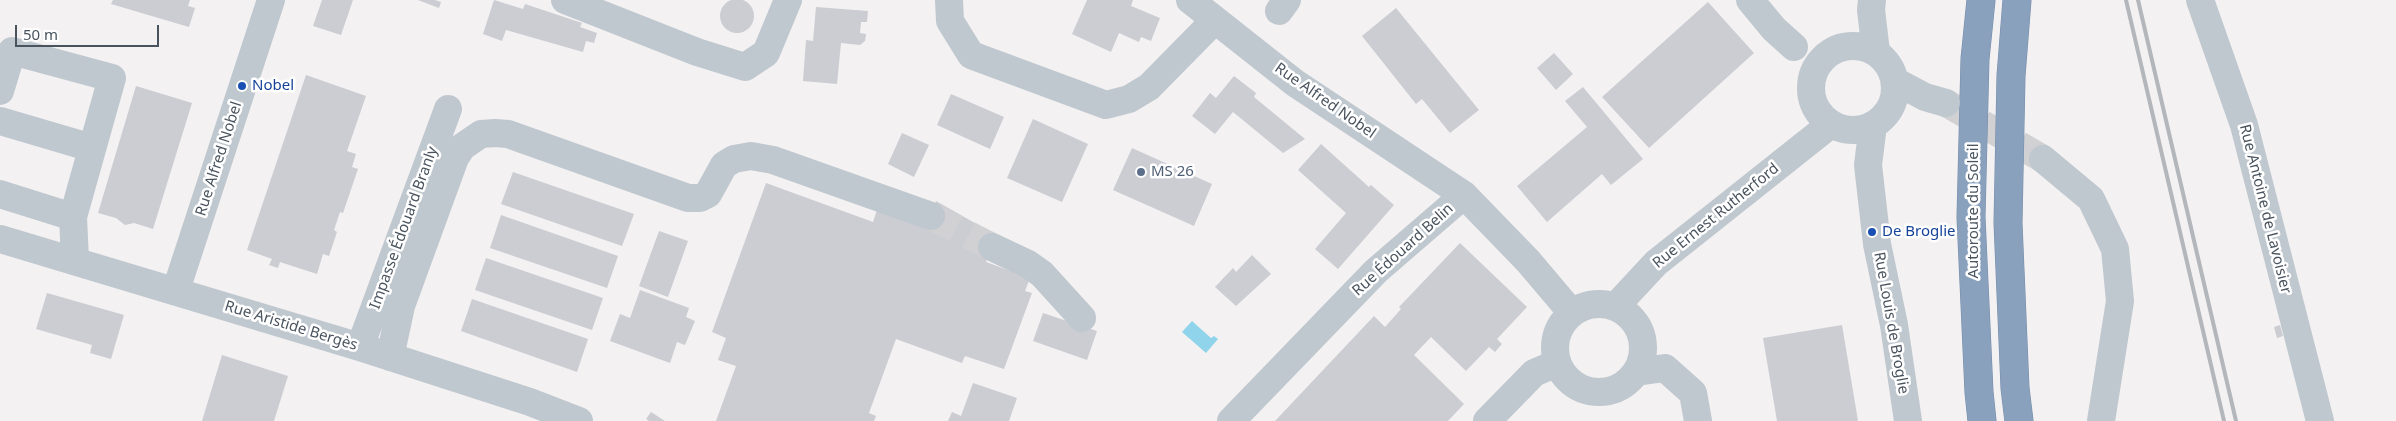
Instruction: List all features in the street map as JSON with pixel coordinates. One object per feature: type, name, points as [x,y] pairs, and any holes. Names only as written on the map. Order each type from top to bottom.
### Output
[{"type":"highway","name":"Autoroute du Soleil","points":[[1981,0],[1976,59],[1971,217],[1982,421]]},
{"type":"highway","points":[[2017,0],[2011,76],[2008,223],[2015,388],[2019,421]]},
{"type":"street","name":"Rue Alfred Nobel","points":[[176,290],[271,0]]},
{"type":"street","points":[[565,0],[697,52],[745,67],[766,53],[788,0]]},
{"type":"street","points":[[949,0],[950,21],[971,55],[1106,105],[1129,98],[1148,87],[1215,20]]},
{"type":"street","name":"Rue Alfred Nobel","points":[[1190,0],[1295,82],[1464,195]]},
{"type":"street","points":[[1750,0],[1774,29],[1794,47],[1820,63]]},
{"type":"street","name":"Rue Antoine de Lavoisier","points":[[2200,0],[2244,125],[2320,421]]},
{"type":"street","points":[[1865,49],[1872,5]]},
{"type":"street","points":[[1838,49],[1865,49],[1888,64],[1894,90],[1886,114],[1844,123],[1811,92],[1820,63],[1838,49]]},
{"type":"street","points":[[0,91],[12,50],[112,78],[73,217],[75,260]]},
{"type":"street","points":[[1894,90],[1936,100]]},
{"type":"street","name":"Impasse Édouard Branly","points":[[360,347],[448,109]]},
{"type":"street","points":[[0,121],[92,148]]},
{"type":"street","name":"Rue Ernest Rutherford","points":[[1616,306],[1656,263],[1798,150],[1844,123]]},
{"type":"street","name":"Rue Louis de Broglie","points":[[1844,123],[1868,165],[1878,244],[1894,325],[1908,421]]},
{"type":"street","points":[[390,357],[401,306],[455,158],[462,147],[481,134],[495,132],[508,134],[688,198],[700,198],[708,194],[724,165],[734,159],[751,156],[766,159],[931,216]]},
{"type":"street","points":[[2043,159],[2091,199],[2115,249],[2120,301],[2101,421]]},
{"type":"street","points":[[0,194],[73,217]]},
{"type":"street","name":"Rue Édouard Belin","points":[[1231,421],[1376,271],[1464,195],[1528,261],[1572,312]]},
{"type":"street","name":"Rue Aristide Bergès","points":[[0,239],[176,290],[360,347],[530,402],[579,421]]},
{"type":"street","points":[[992,247],[1028,264],[1042,274],[1082,318]]},
{"type":"street","points":[[1593,304],[1616,306],[1632,318],[1642,335],[1643,354],[1636,372],[1621,387],[1601,392],[1569,380],[1557,364],[1554,346],[1559,328],[1572,312],[1593,304]]},
{"type":"street","points":[[1486,421],[1534,373],[1557,364]]},
{"type":"street","points":[[1636,372],[1665,368],[1693,393],[1698,421]]},
{"type":"water","points":[[1192,321],[1211,338],[1214,336],[1218,339],[1206,353],[1182,332]]},
{"type":"building","points":[[737,-1],[749,4],[754,16],[749,28],[737,33],[725,28],[720,16],[725,4]]},
{"type":"building","points":[[113,0],[190,0],[188,6],[195,8],[189,27],[111,4]]},
{"type":"building","points":[[322,0],[353,0],[341,35],[313,26]]},
{"type":"building","points":[[418,0],[435,0],[441,2],[439,8]]},
{"type":"building","points":[[494,0],[523,9],[525,4],[582,23],[580,27],[597,33],[594,43],[586,41],[583,52],[506,30],[502,41],[483,34]]},
{"type":"building","points":[[1087,0],[1133,0],[1131,6],[1160,18],[1151,41],[1141,37],[1139,42],[1119,33],[1111,52],[1072,34]]},
{"type":"building","points":[[1708,2],[1754,53],[1649,148],[1602,97]]},
{"type":"building","points":[[816,7],[868,11],[867,22],[861,22],[860,33],[866,34],[865,41],[860,45],[841,43],[837,84],[803,81],[806,40],[813,41]]},
{"type":"building","points":[[1396,8],[1479,110],[1450,133],[1422,99],[1416,104],[1362,36]]},
{"type":"building","points":[[1554,53],[1573,74],[1556,90],[1537,68]]},
{"type":"building","points":[[306,75],[366,96],[347,151],[356,154],[352,167],[358,169],[343,213],[340,212],[334,230],[337,232],[329,256],[323,254],[317,274],[280,262],[278,268],[269,265],[272,259],[247,250]]},
{"type":"building","points":[[1234,76],[1256,93],[1254,97],[1305,139],[1283,153],[1233,112],[1215,134],[1192,116],[1210,93],[1216,98]]},
{"type":"building","points":[[136,86],[192,103],[153,229],[134,223],[125,225],[116,218],[98,213]]},
{"type":"building","points":[[1583,87],[1643,159],[1611,185],[1602,174],[1547,222],[1517,186],[1587,127],[1565,101]]},
{"type":"building","points":[[951,94],[1004,117],[990,149],[937,125]]},
{"type":"building","points":[[1033,119],[1088,144],[1062,202],[1007,178]]},
{"type":"building","points":[[902,133],[929,145],[914,177],[888,164]]},
{"type":"building","points":[[1321,144],[1369,187],[1371,185],[1394,205],[1338,269],[1315,249],[1346,213],[1298,170]]},
{"type":"building","points":[[1132,148],[1212,184],[1194,226],[1113,190]]},
{"type":"building","points":[[513,172],[634,214],[622,246],[501,204]]},
{"type":"building","points":[[766,183],[873,222],[877,210],[927,228],[936,201],[996,235],[986,262],[1030,278],[1025,291],[1032,293],[1004,369],[965,356],[962,363],[896,339],[869,413],[876,416],[874,421],[716,421],[736,366],[718,360],[726,338],[712,332]]},
{"type":"building","points":[[501,215],[618,256],[607,288],[490,248]]},
{"type":"building","points":[[659,231],[688,241],[668,297],[639,286]]},
{"type":"building","points":[[1460,243],[1527,307],[1497,339],[1502,344],[1495,352],[1489,347],[1466,371],[1431,337],[1414,355],[1464,404],[1448,421],[1275,421],[1374,316],[1385,327],[1401,309],[1399,307]]},
{"type":"building","points":[[1252,255],[1271,274],[1236,306],[1215,287],[1233,268],[1236,272]]},
{"type":"building","points":[[486,258],[603,298],[592,330],[475,290]]},
{"type":"building","points":[[640,290],[689,308],[686,317],[695,321],[685,345],[677,342],[670,363],[610,341],[620,314],[630,318]]},
{"type":"building","points":[[47,293],[124,315],[111,359],[90,353],[92,345],[36,329]]},
{"type":"building","points":[[472,299],[588,339],[577,372],[461,331]]},
{"type":"building","points":[[1043,313],[1097,331],[1087,360],[1033,341]]},
{"type":"building","points":[[1842,325],[1858,421],[1777,421],[1763,338]]},
{"type":"building","points":[[2280,325],[2283,336],[2277,338],[2274,327]]},
{"type":"building","points":[[222,355],[288,376],[274,421],[202,421]]},
{"type":"building","points":[[973,383],[1017,398],[1009,421],[948,421],[952,412],[961,416]]},
{"type":"building","points":[[651,412],[665,421],[649,421],[646,419]]},
{"type":"tunnel","points":[[1946,103],[2043,159]]},
{"type":"tunnel","points":[[931,216],[992,247]]},
{"type":"railway","points":[[2126,0],[2224,421]]},
{"type":"railway","points":[[2138,0],[2236,421]]},
{"type":"place","name":"Nobel","points":[[242,86]]},
{"type":"place","name":"MS 26","points":[[1141,172]]},
{"type":"place","name":"De Broglie","points":[[1872,232]]}]
